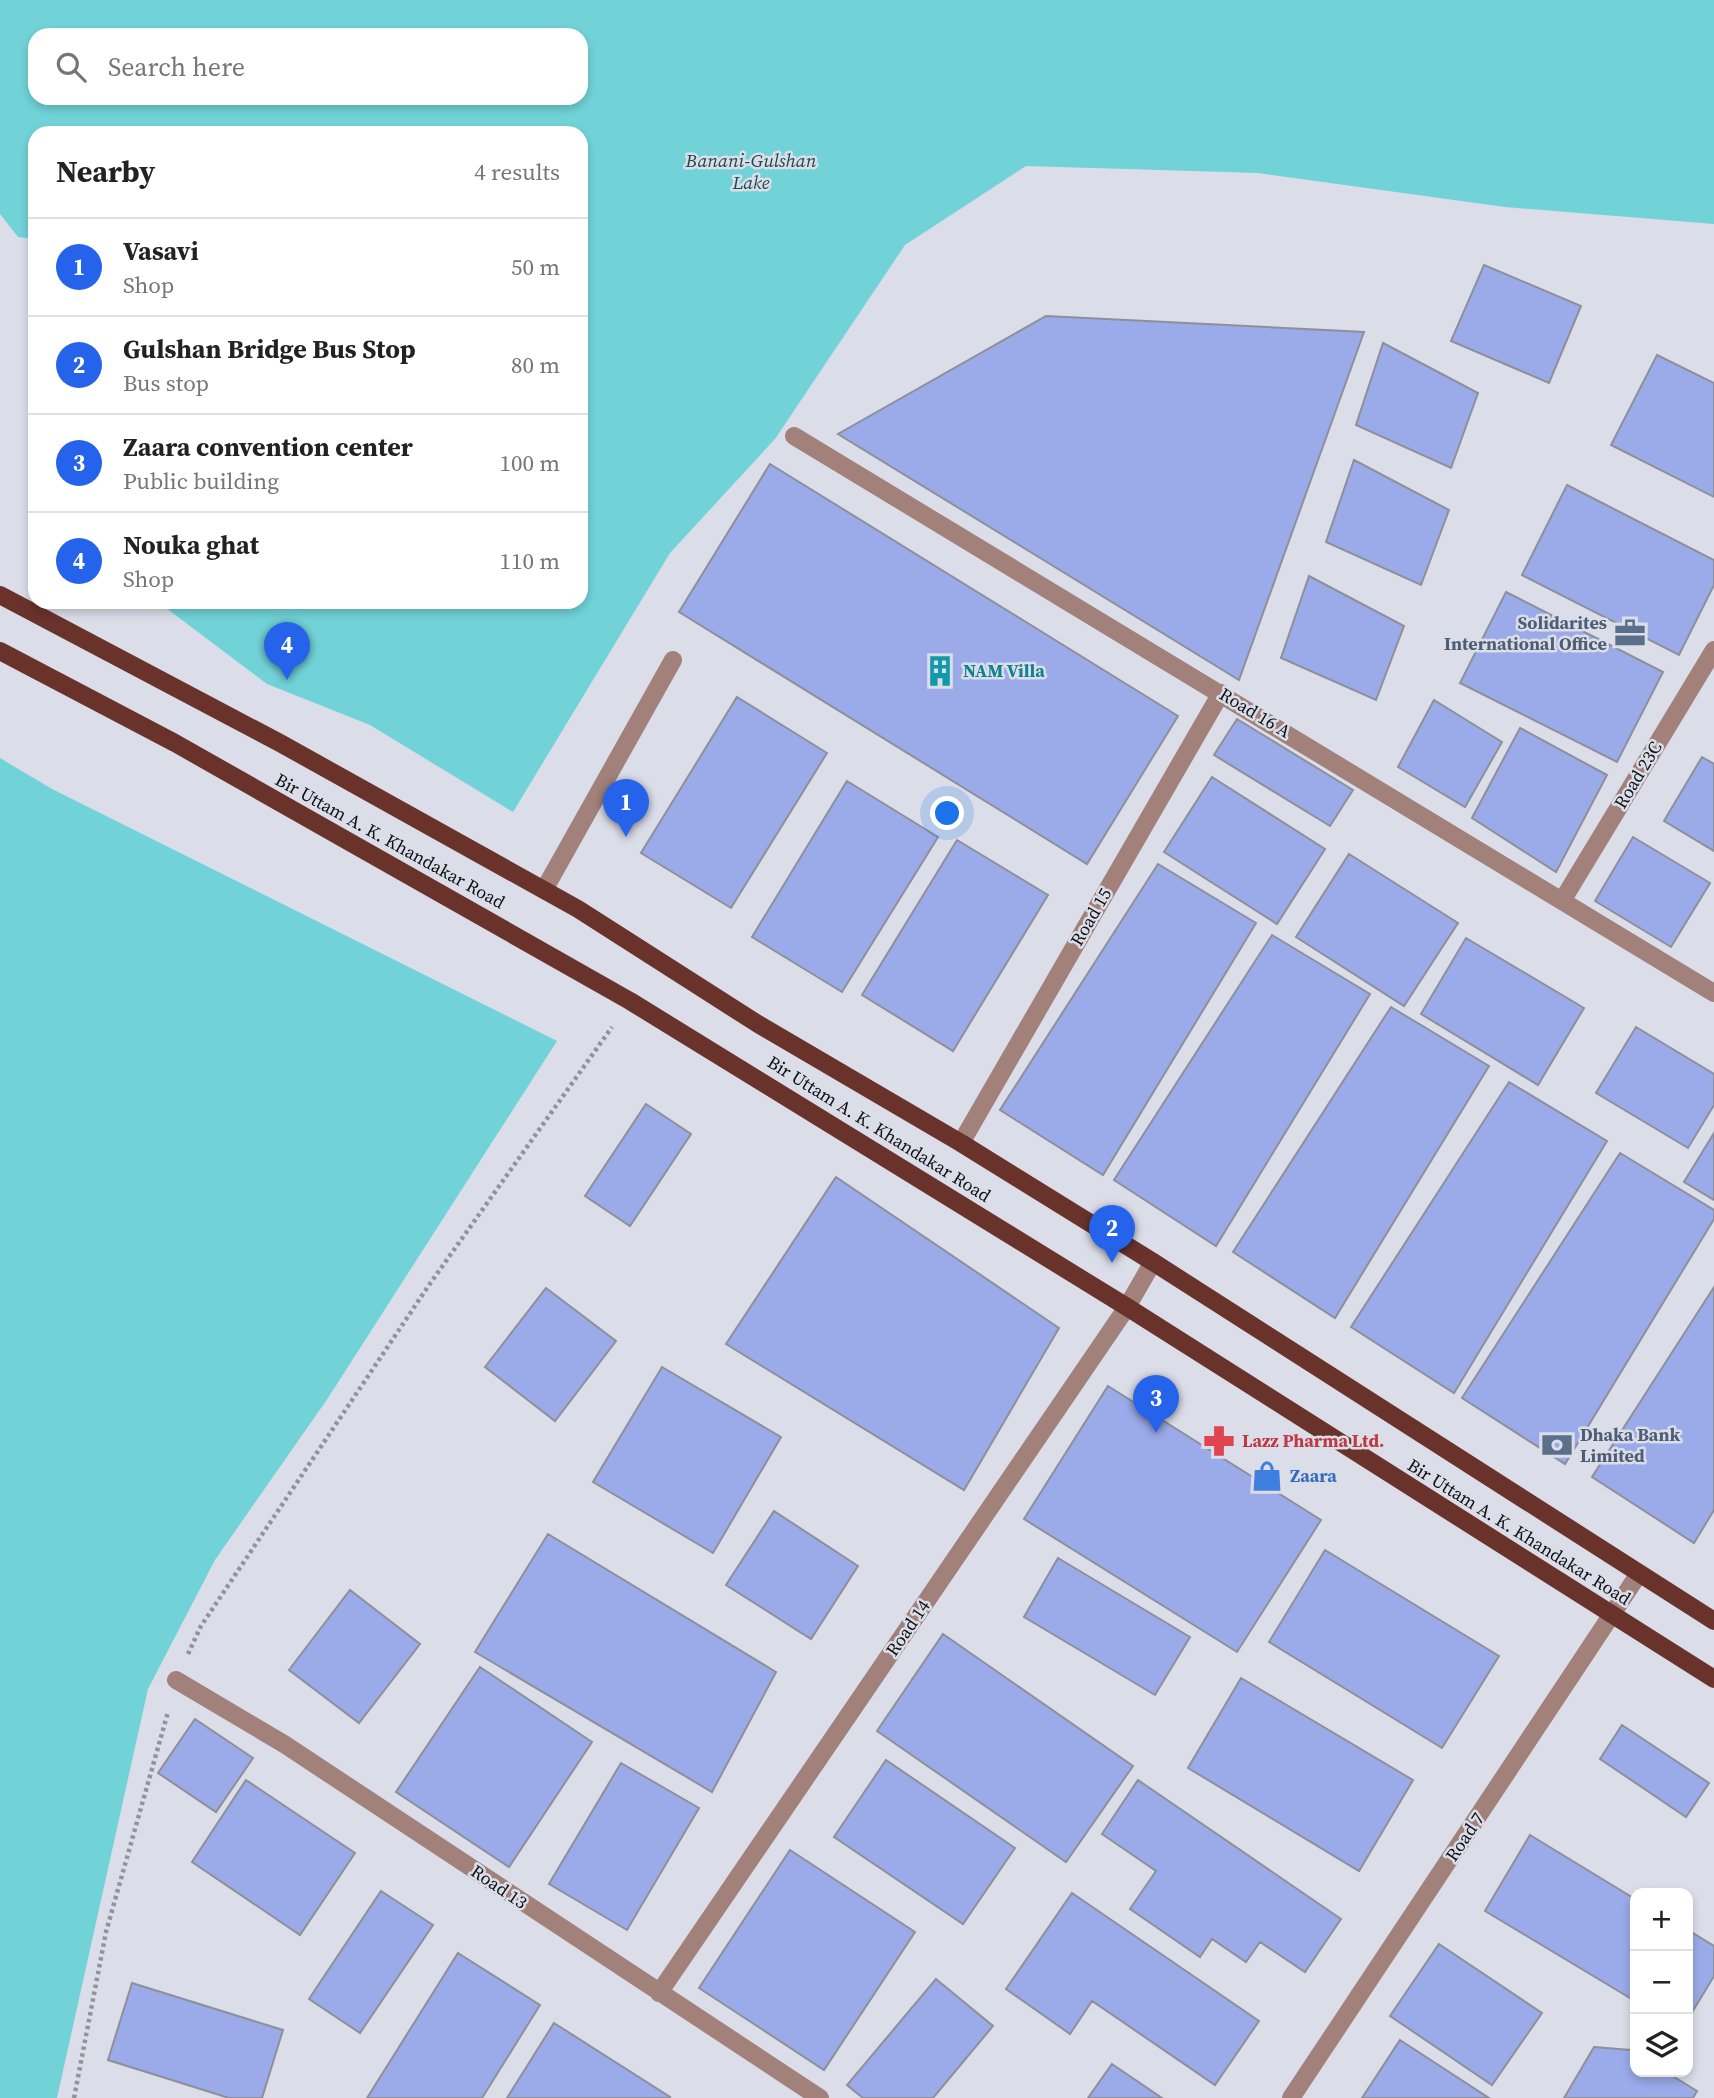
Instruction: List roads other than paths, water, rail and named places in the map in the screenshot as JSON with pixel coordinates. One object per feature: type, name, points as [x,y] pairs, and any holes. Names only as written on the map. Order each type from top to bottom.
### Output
[{"type":"main road","name":"Bir Uttam A. K. Khandakar Road","points":[[0,595],[280,743],[544,890],[758,1024],[961,1143],[1153,1262],[1638,1575],[1714,1621]]},
{"type":"main road","name":"Bir Uttam A. K. Khandakar Road","points":[[0,651],[175,743],[630,1001],[1127,1307],[1714,1679]]},
{"type":"street","name":"Road 16 A","points":[[794,436],[1714,993]]},
{"type":"street","name":"Road 23C","points":[[1562,901],[1714,650]]},
{"type":"street","points":[[544,890],[673,660]]},
{"type":"street","name":"Road 15","points":[[961,1143],[1221,693]]},
{"type":"street","name":"Road 14","points":[[659,1993],[1127,1307],[1153,1262]]},
{"type":"street","name":"Road 7","points":[[1291,2098],[1638,1575]]},
{"type":"street","name":"Road 13","points":[[176,1679],[284,1744],[820,2098]]},
{"type":"water","name":"Banani-Gulshan Lake","points":[[0,0],[1714,0],[1714,224],[1505,207],[1258,173],[1026,166],[905,245],[775,439],[670,553],[513,812],[370,725],[267,684],[167,609],[588,609],[588,126],[28,126],[28,238],[18,237],[0,214]]},
{"type":"water","points":[[0,758],[52,789],[557,1041],[328,1398],[215,1560],[148,1689],[57,2098],[0,2098]]},
{"type":"place","name":"Solidarites International Office","points":[[1630,633]]},
{"type":"place","name":"NAM Villa","points":[[940,671]]},
{"type":"place","name":"Nouka ghat","points":[[287,680]]},
{"type":"place","name":"Vasavi","points":[[626,837]]},
{"type":"place","name":"Gulshan Bridge Bus Stop","points":[[1112,1263]]},
{"type":"place","name":"Zaara convention center","points":[[1156,1433]]},
{"type":"place","name":"Lazz Pharma Ltd.","points":[[1219,1441]]},
{"type":"place","name":"Dhaka Bank Limited","points":[[1557,1445]]},
{"type":"place","name":"Zaara","points":[[1267,1476]]}]
